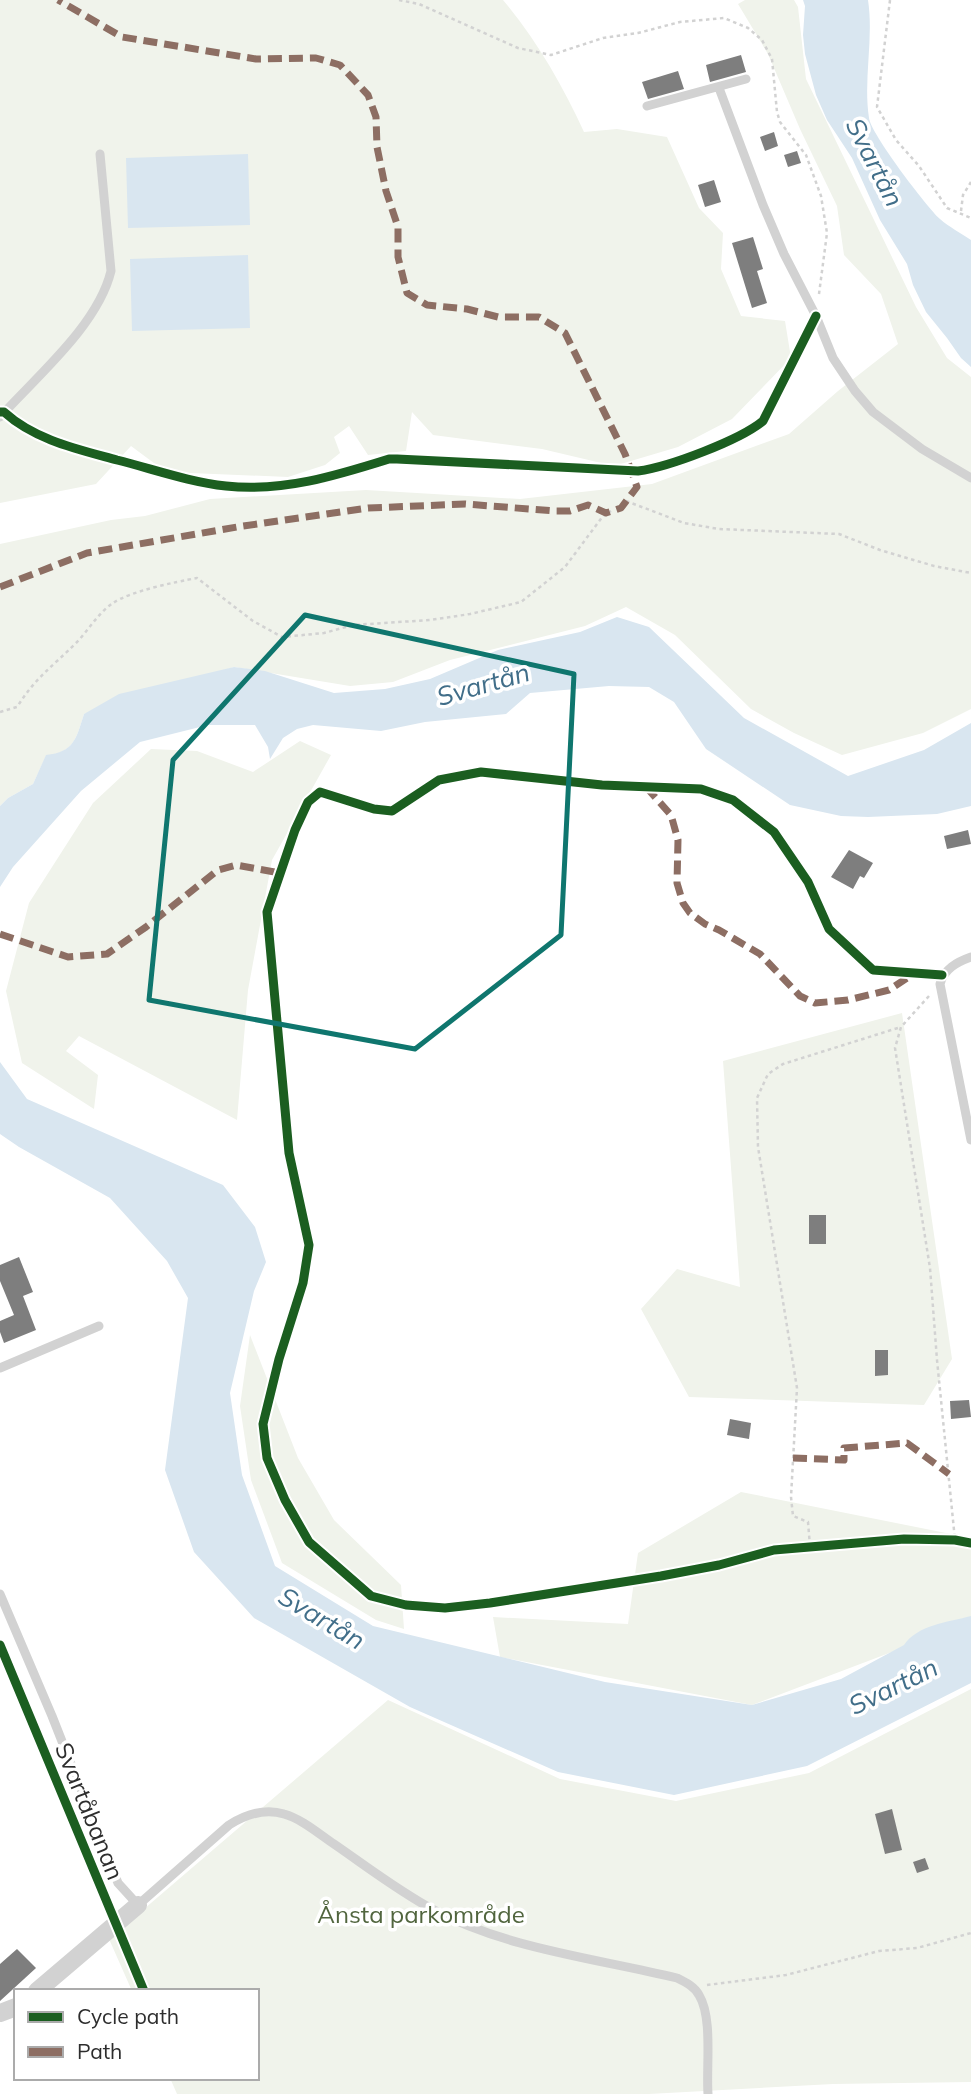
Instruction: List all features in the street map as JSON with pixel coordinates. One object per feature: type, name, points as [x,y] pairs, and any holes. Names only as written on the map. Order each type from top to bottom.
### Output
[{"type":"street","points":[[39,1989],[138,1905]]},
{"type":"lane","points":[[647,106],[746,79]]},
{"type":"lane","points":[[719,88],[763,205],[833,358],[873,412],[922,449],[971,478]]},
{"type":"lane","points":[[0,417],[75,334],[101,299],[108,284],[111,271],[100,154]]},
{"type":"lane","points":[[971,957],[955,964],[942,975],[940,995],[971,1139]]},
{"type":"lane","points":[[0,1368],[99,1326]]},
{"type":"lane","points":[[0,1594],[118,1883],[138,1905],[229,1825],[255,1814],[285,1814],[391,1884],[456,1921],[505,1938],[677,1978],[692,1987],[698,1992],[705,2016],[708,2094]]},
{"type":"path","points":[[399,0],[419,4],[518,48],[551,55],[603,38],[638,33],[680,22],[724,18],[748,27],[762,40],[772,59],[780,122],[806,155],[821,196],[827,233],[816,316]]},
{"type":"path","points":[[890,0],[877,107],[896,141],[919,166],[947,208],[971,218]]},
{"type":"path","points":[[960,213],[963,195],[971,182]]},
{"type":"path","points":[[626,501],[684,523],[707,527],[838,534],[934,566],[971,573]]},
{"type":"path","points":[[0,712],[17,707],[29,687],[76,644],[113,603],[170,583],[197,578],[253,621],[282,637],[324,633],[354,625],[430,620],[470,614],[521,602],[565,567],[603,516],[611,511]]},
{"type":"path","points":[[942,975],[927,998],[901,1027],[895,1048],[930,1268],[959,1540],[943,1539]]},
{"type":"path","points":[[810,1546],[808,1522],[793,1516],[791,1497],[797,1388],[758,1147],[757,1098],[768,1074],[783,1064],[901,1027]]},
{"type":"path","points":[[798,1548],[823,1545]]},
{"type":"path","points":[[692,1987],[786,1975],[879,1951],[917,1948],[971,1933]]},
{"type":"highlighted area","points":[[305,615],[574,674],[561,935],[415,1049],[149,1000],[173,760]]},
{"type":"green space","points":[[0,0],[503,0],[548,63],[584,132],[617,129],[667,137],[699,208],[723,233],[721,269],[741,316],[785,321],[791,358],[732,419],[678,447],[614,466],[542,449],[433,435],[412,412],[406,451],[368,455],[349,426],[334,437],[340,453],[325,465],[288,477],[166,472],[131,446],[96,484],[0,503]]},
{"type":"green space","points":[[745,0],[794,0],[798,7],[806,79],[916,307],[947,358],[971,377],[971,709],[923,733],[842,755],[751,709],[675,635],[626,607],[585,626],[450,660],[393,682],[350,686],[234,667],[84,714],[79,731],[68,748],[46,756],[33,784],[8,798],[0,806],[0,544],[111,520],[145,516],[210,499],[366,490],[520,499],[652,484],[789,434],[898,344],[881,294],[844,255],[837,206],[768,54],[738,4]]},
{"type":"green space","points":[[300,741],[331,755],[272,860],[248,990],[237,1120],[79,1036],[66,1051],[98,1075],[94,1109],[22,1063],[6,991],[29,903],[93,803],[151,749],[197,751],[253,772]]},
{"type":"green space","points":[[902,1013],[952,1359],[924,1405],[689,1397],[641,1309],[677,1269],[740,1287],[723,1061]]},
{"type":"green space","points":[[250,1335],[298,1458],[334,1520],[401,1585],[404,1629],[376,1620],[282,1563],[251,1480],[240,1406]]},
{"type":"green space","points":[[741,1492],[971,1538],[971,1622],[752,1705],[500,1657],[493,1617],[628,1624],[638,1553]]},
{"type":"green space","name":"Ånsta parkområde","points":[[971,1689],[971,2082],[833,2084],[649,2094],[177,2094],[171,2080],[259,2080],[259,1989],[131,1989],[109,1939],[388,1700],[560,1779],[676,1801],[809,1773]]},
{"type":"water","name":"Svartån","points":[[803,0],[868,0],[870,29],[867,103],[872,126],[900,170],[933,212],[971,240],[971,367],[926,312],[913,285],[907,264],[880,220],[852,158],[827,120],[816,95],[805,54]]},
{"type":"water","points":[[248,154],[250,225],[128,228],[126,158]]},
{"type":"water","points":[[248,255],[250,328],[132,331],[130,259]]},
{"type":"water","name":"Svartån","points":[[617,617],[649,627],[744,718],[848,776],[924,750],[971,723],[971,806],[937,814],[868,817],[841,816],[790,805],[706,749],[674,702],[649,687],[609,686],[530,693],[506,714],[425,722],[381,731],[313,725],[297,729],[283,738],[270,759],[268,747],[255,725],[208,725],[140,742],[81,791],[13,867],[0,887],[0,806],[8,798],[33,784],[46,755],[63,751],[72,743],[84,714],[119,694],[234,667],[265,671],[334,693],[385,689],[430,679],[498,650],[580,632]]},
{"type":"water","name":"Svartån","points":[[0,1062],[27,1099],[223,1185],[255,1227],[266,1262],[254,1291],[230,1393],[242,1475],[275,1566],[373,1626],[605,1682],[752,1705],[841,1679],[904,1645],[925,1629],[971,1616],[971,1683],[807,1766],[674,1795],[558,1772],[410,1707],[254,1618],[194,1552],[165,1470],[188,1298],[167,1261],[110,1198],[0,1134]]},
{"type":"building","points":[[741,55],[746,72],[710,82],[706,65]]},
{"type":"building","points":[[678,71],[684,89],[648,99],[642,82]]},
{"type":"building","points":[[774,132],[778,146],[765,151],[760,137]]},
{"type":"building","points":[[797,151],[801,163],[788,167],[784,155]]},
{"type":"building","points":[[714,180],[721,202],[705,207],[698,185]]},
{"type":"building","points":[[753,237],[763,269],[757,271],[767,303],[752,308],[732,243]]},
{"type":"building","points":[[968,830],[971,844],[947,849],[944,836]]},
{"type":"building","points":[[849,850],[873,863],[864,878],[860,876],[853,889],[831,877]]},
{"type":"building","points":[[809,1215],[826,1215],[826,1244],[809,1244]]},
{"type":"building","points":[[19,1257],[33,1292],[23,1296],[36,1330],[4,1343],[0,1321],[14,1315],[0,1281],[0,1265]]},
{"type":"building","points":[[875,1350],[888,1350],[888,1375],[875,1376]]},
{"type":"building","points":[[969,1400],[971,1417],[951,1419],[950,1401]]},
{"type":"building","points":[[730,1419],[751,1423],[749,1439],[727,1435]]},
{"type":"building","points":[[892,1809],[902,1850],[885,1854],[875,1814]]},
{"type":"building","points":[[925,1858],[929,1869],[917,1873],[913,1862]]},
{"type":"building","points":[[17,1949],[36,1968],[0,2001],[0,1964]]},
{"type":"marked path","points":[[0,587],[87,553],[237,527],[368,508],[465,504],[555,511],[570,511],[588,505],[606,513],[621,508],[637,487],[625,454],[565,333],[539,317],[498,317],[467,309],[427,305],[407,293],[398,257],[398,227],[386,191],[377,147],[376,117],[368,95],[340,65],[316,58],[256,59],[122,37],[58,0]]},
{"type":"marked path","points":[[646,787],[671,815],[678,840],[677,883],[683,903],[690,913],[760,954],[800,996],[815,1003],[848,1000],[889,990],[913,974]]},
{"type":"marked path","points":[[0,934],[68,957],[107,954],[218,870],[236,865],[280,873]]},
{"type":"marked path","points":[[793,1458],[844,1460],[844,1448],[907,1443],[949,1474]]},
{"type":"cycle path","points":[[0,412],[43,437],[72,447],[185,478],[226,486],[288,485],[329,477],[389,459],[638,471],[704,452],[763,421],[816,316]]},
{"type":"cycle path","points":[[942,975],[873,970],[829,929],[808,882],[774,832],[733,800],[701,789],[602,785],[481,772],[439,780],[392,811],[374,809],[320,792],[308,802],[295,830],[267,912],[289,1153],[309,1245],[303,1283],[279,1359],[263,1424],[267,1458],[285,1500],[309,1542],[371,1596],[406,1605],[445,1608],[490,1603],[661,1576],[719,1565],[774,1550],[904,1539],[971,1543]]},
{"type":"cycle path","name":"Svartåbanan","points":[[0,1645],[143,1989]]}]
